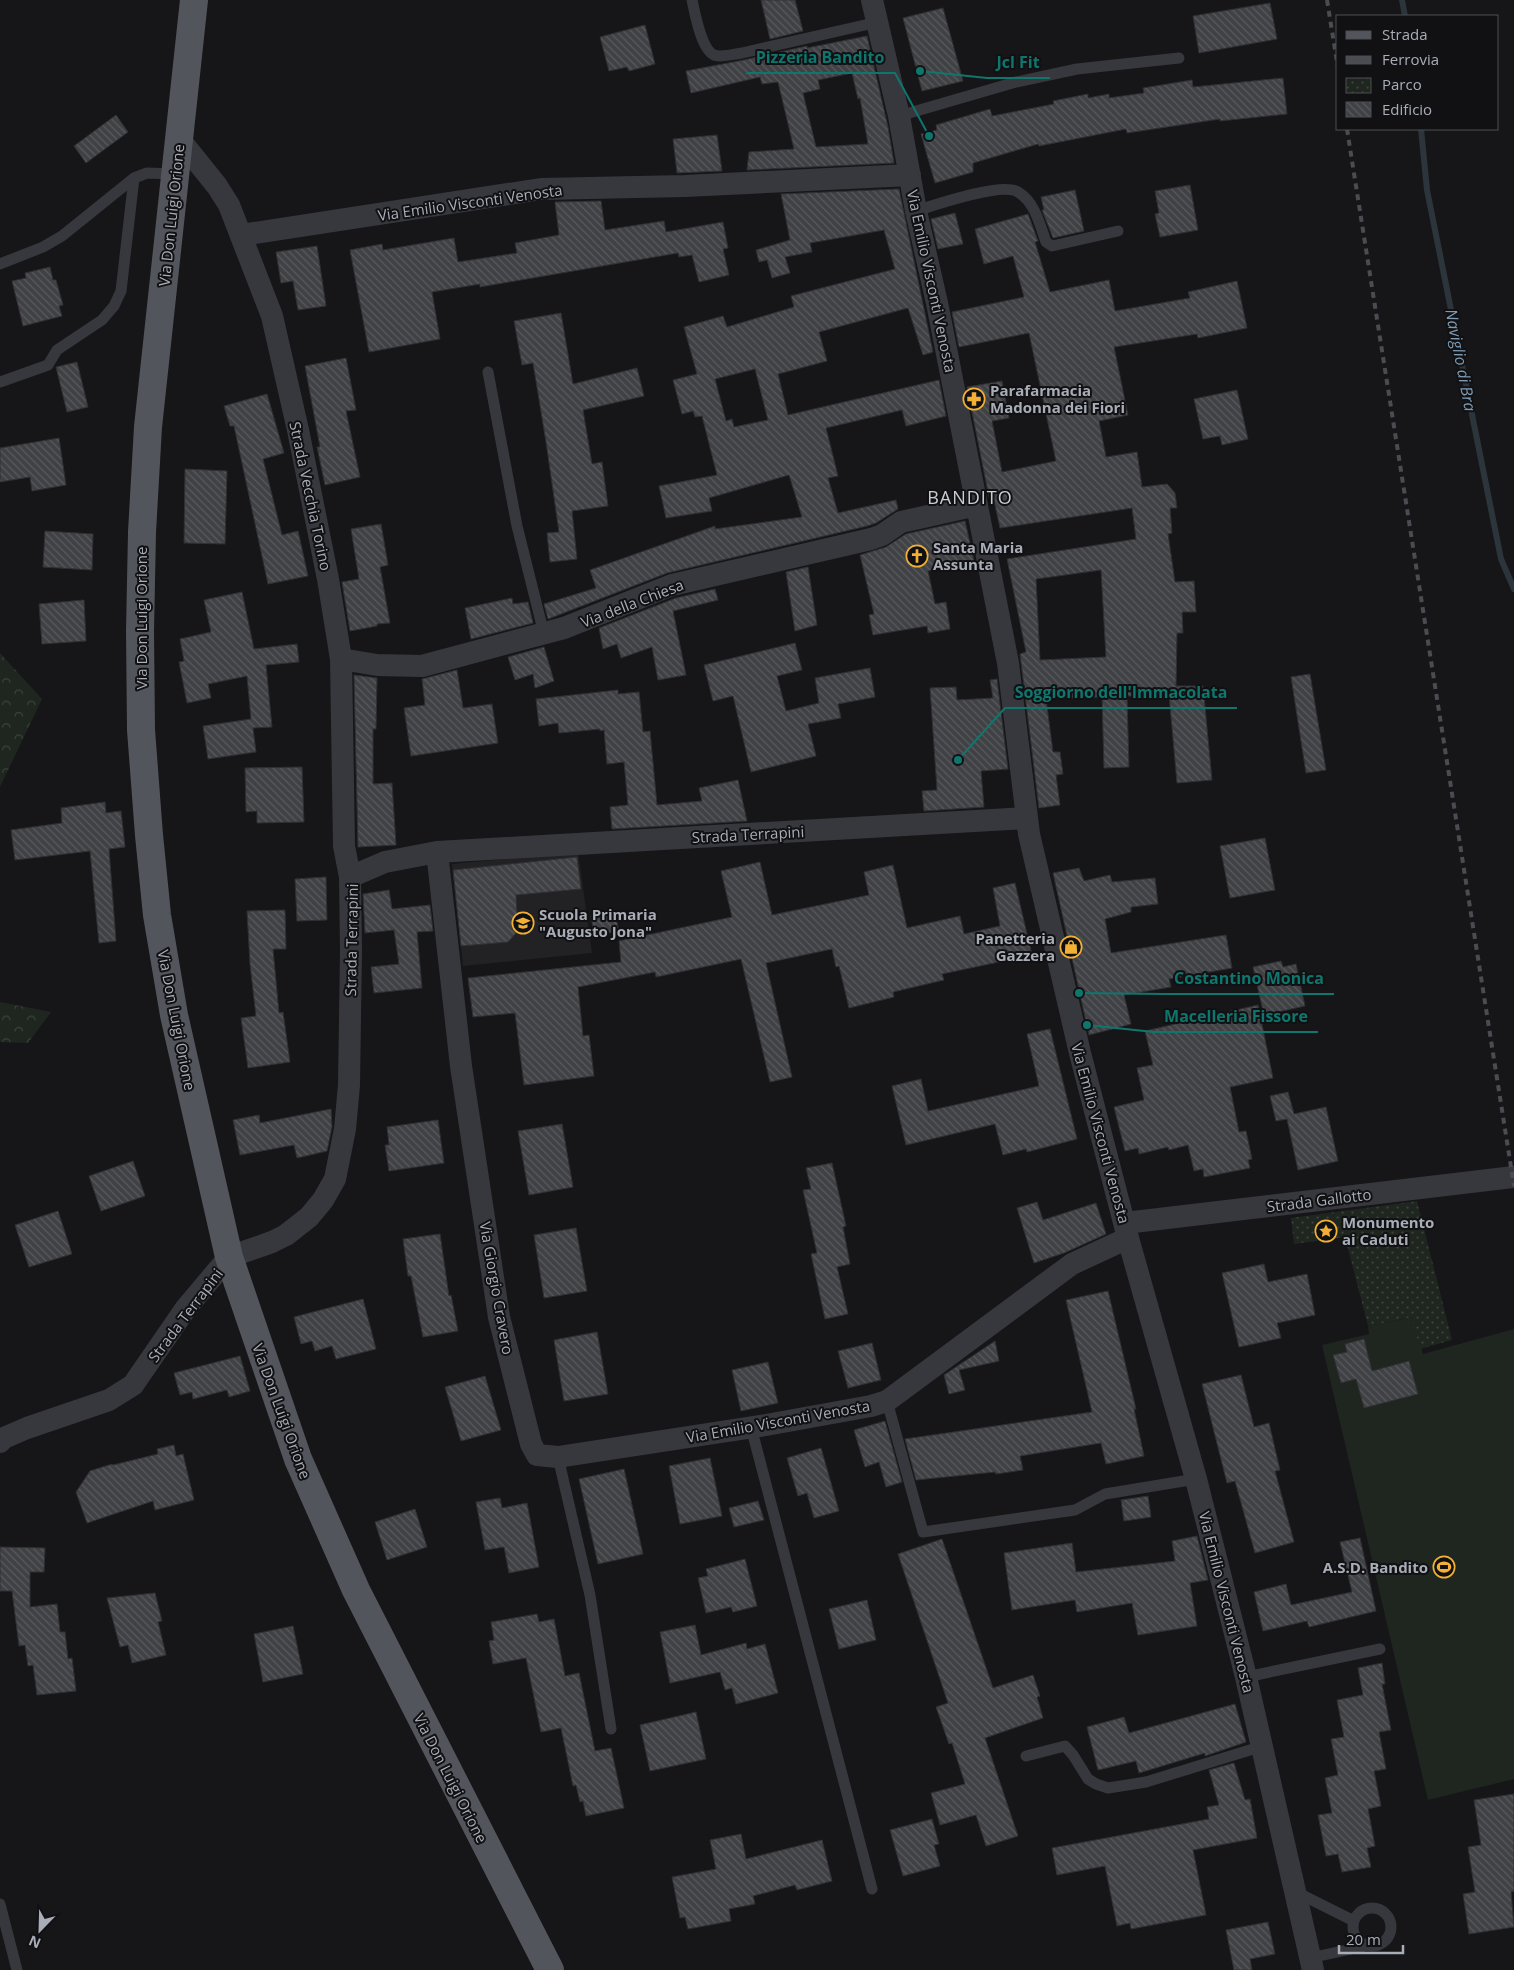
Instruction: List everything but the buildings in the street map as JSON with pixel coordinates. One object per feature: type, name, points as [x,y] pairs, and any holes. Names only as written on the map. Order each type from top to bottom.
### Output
[{"type":"main road","name":"Via Don Luigi Orione","points":[[194,0],[148,427],[142,532],[140,653],[142,740],[157,915],[174,1016],[229,1257],[298,1459],[356,1590],[550,1970]]},
{"type":"street","name":"Via Emilio Visconti Venosta","points":[[872,0],[899,116],[916,211],[937,303],[1008,663],[1026,818],[1080,1053],[1196,1479],[1246,1677],[1312,1964]]},
{"type":"street","name":"Strada Vecchia Torino","points":[[180,140],[217,186],[229,205],[272,316],[302,448],[342,659],[344,846],[350,877]]},
{"type":"street","name":"Via Emilio Visconti Venosta","points":[[241,235],[541,189],[702,185],[910,175]]},
{"type":"street","name":"Via della Chiesa","points":[[342,659],[378,665],[422,666],[564,628],[672,585],[871,540],[901,522],[977,505]]},
{"type":"street","name":"Strada Terrapini","points":[[0,1442],[4,1438],[27,1428],[109,1400],[133,1385],[186,1308],[229,1257],[286,1235],[309,1217],[323,1200],[335,1179],[345,1129],[349,1085],[350,877],[385,862],[437,852],[1026,818]]},
{"type":"street","name":"Via Giorgio Cravero","points":[[437,852],[461,1066],[499,1317],[531,1444],[537,1455],[558,1457]]},
{"type":"street","name":"Strada Gallotto","points":[[1127,1230],[1514,1177]]},
{"type":"street","name":"Via Emilio Visconti Venosta","points":[[558,1457],[751,1427],[871,1406],[887,1401],[1072,1264],[1127,1230]]},
{"type":"lane","points":[[692,0],[702,39],[709,51],[714,55],[720,56],[742,53],[878,22]]},
{"type":"lane","points":[[899,116],[1016,82],[1077,69],[1179,58]]},
{"type":"lane","points":[[0,264],[43,247],[62,236],[134,178],[147,173],[176,174]]},
{"type":"lane","points":[[0,382],[48,365],[58,350],[102,320],[114,306],[121,291],[134,178]]},
{"type":"lane","points":[[916,211],[994,189],[1010,188],[1018,191],[1034,209],[1046,242],[1052,246],[1118,231]]},
{"type":"lane","points":[[488,372],[517,526],[544,634]]},
{"type":"lane","points":[[887,1401],[923,1532],[1075,1510],[1105,1494],[1196,1479]]},
{"type":"lane","points":[[751,1427],[872,1889]]},
{"type":"lane","points":[[558,1457],[590,1595],[611,1730]]},
{"type":"lane","points":[[1246,1677],[1380,1649]]},
{"type":"lane","points":[[1026,1756],[1065,1746],[1088,1779],[1108,1788],[1146,1782],[1263,1746]]},
{"type":"lane","points":[[1296,1892],[1354,1921]]},
{"type":"lane","points":[[0,1904],[17,1970]]},
{"type":"lane","points":[[1312,1964],[1365,1946],[1378,1946],[1388,1940],[1392,1928],[1389,1916],[1384,1912],[1373,1908],[1361,1911],[1354,1921],[1353,1933],[1360,1943],[1365,1946]]},
{"type":"shaded area","name":"Scuola Primaria \"Augusto Jona\"","points":[[578,852],[592,953],[463,966],[452,864]]},
{"type":"green space","points":[[0,653],[42,699],[0,787]]},
{"type":"green space","points":[[0,1002],[51,1012],[28,1043],[0,1042]]},
{"type":"green space","points":[[1417,1201],[1452,1340],[1420,1349],[1412,1317],[1368,1326],[1345,1237],[1294,1244],[1291,1218]]},
{"type":"green space","name":"A.S.D. Bandito","points":[[1412,1317],[1423,1354],[1514,1329],[1514,1779],[1428,1800],[1322,1345],[1369,1334],[1368,1326]]},
{"type":"waterway","name":"Naviglio di Bra","points":[[1402,0],[1405,15]]},
{"type":"waterway","name":"Naviglio di Bra","points":[[1421,130],[1427,190],[1501,559],[1514,589]]},
{"type":"railway","points":[[1327,0],[1336,56]]},
{"type":"railway","points":[[1347,130],[1514,1186]]},
{"type":"place","name":"Jcl Fit","points":[[920,71]]},
{"type":"place","name":"Pizzeria Bandito","points":[[929,136]]},
{"type":"place","name":"Parafarmacia Madonna dei Fiori","points":[[974,399]]},
{"type":"place","name":"Santa Maria Assunta","points":[[917,556]]},
{"type":"place","name":"Soggiorno dell'Immacolata","points":[[958,760]]},
{"type":"place","name":"Scuola Primaria \"Augusto Jona\"","points":[[523,923]]},
{"type":"place","name":"Panetteria Gazzera","points":[[1071,947]]},
{"type":"place","name":"Costantino Monica","points":[[1079,993]]},
{"type":"place","name":"Macelleria Fissore","points":[[1087,1025]]},
{"type":"place","name":"Monumento ai Caduti","points":[[1326,1231]]},
{"type":"place","name":"A.S.D. Bandito","points":[[1444,1567]]},
{"type":"district","name":"BANDITO","points":[[970,497]]}]
